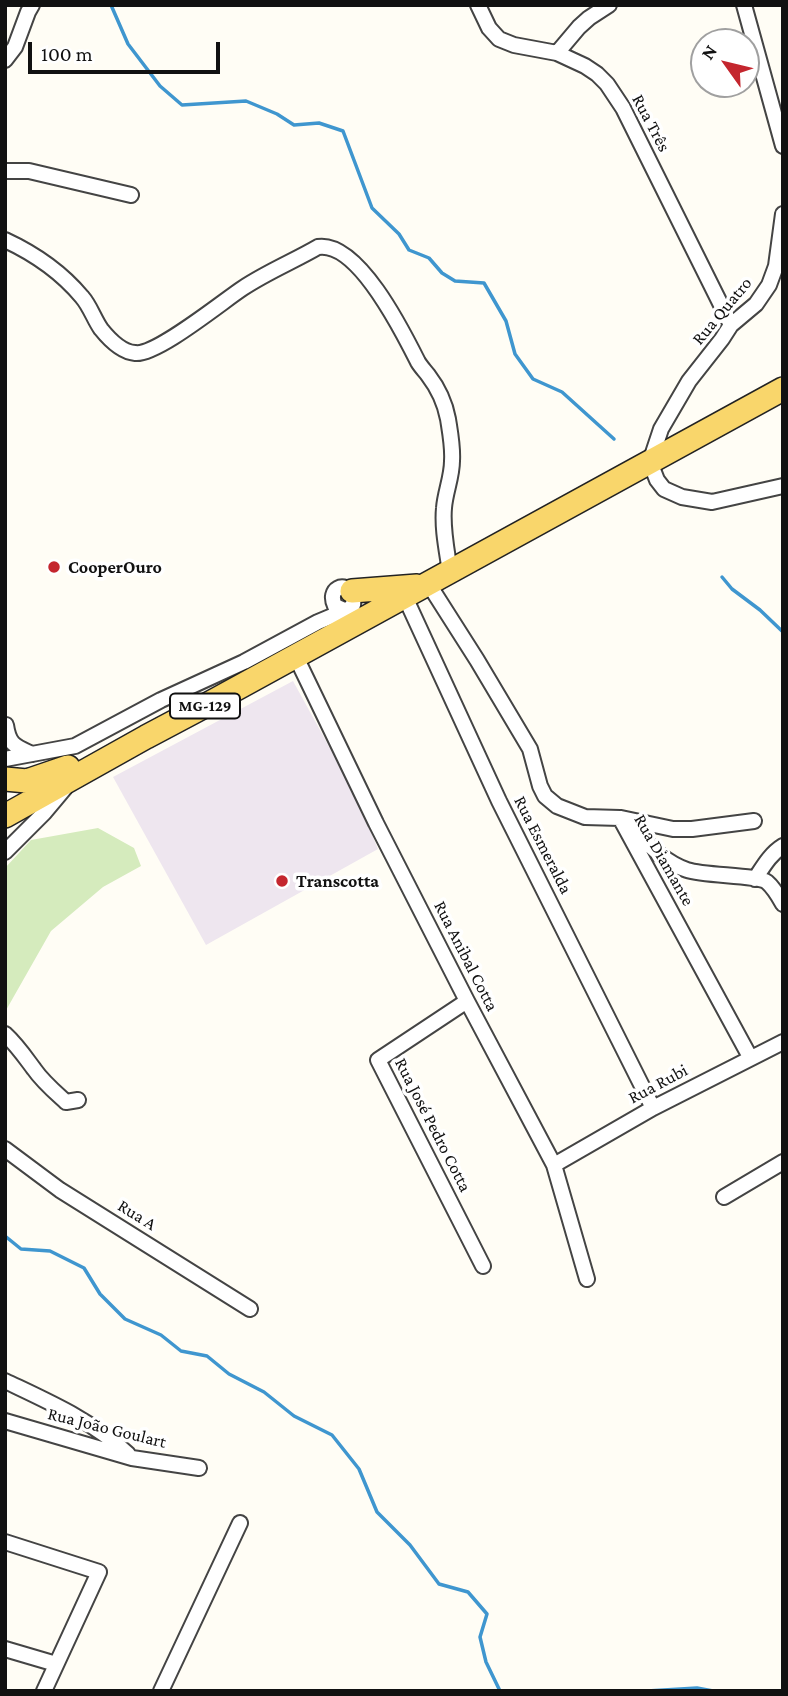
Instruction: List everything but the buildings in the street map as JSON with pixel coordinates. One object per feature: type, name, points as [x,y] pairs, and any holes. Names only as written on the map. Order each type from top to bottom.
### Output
[{"type":"main road","name":"MG-129","points":[[5,816],[783,390]]},
{"type":"main road","points":[[343,601],[419,589]]},
{"type":"main road","points":[[6,773],[27,781],[43,777],[146,737]]},
{"type":"main road","points":[[5,809],[43,777]]},
{"type":"street","points":[[5,61],[15,47],[32,5]]},
{"type":"street","name":"Rua Três","points":[[478,5],[489,28],[499,39],[514,45],[557,53],[597,74],[607,84],[623,108],[730,325]]},
{"type":"street","points":[[557,53],[579,27],[609,5]]},
{"type":"street","points":[[744,5],[783,146]]},
{"type":"street","points":[[5,171],[29,171],[131,195]]},
{"type":"street","name":"Rua Quatro","points":[[650,462],[661,429],[689,381],[730,325],[756,304],[774,274],[783,214]]},
{"type":"street","points":[[5,240],[29,253],[60,276],[83,298],[100,328],[121,348],[136,354],[151,350],[206,316],[241,289],[318,247],[337,249],[373,284],[418,362],[439,392],[444,406],[453,463],[444,516],[450,572]]},
{"type":"street","points":[[650,462],[664,489],[682,497],[712,502],[783,486]]},
{"type":"street","name":"Rua Diamante","points":[[419,589],[477,660],[530,749],[545,796],[557,806],[585,817],[621,818],[750,1057]]},
{"type":"street","name":"Rua Esmeralda","points":[[419,589],[499,801],[653,1108]]},
{"type":"street","points":[[6,773],[32,754],[75,746],[161,700],[244,662],[318,622],[343,601]]},
{"type":"street","name":"Rua Anibal Cotta","points":[[296,657],[376,823],[554,1165],[587,1279]]},
{"type":"street","points":[[6,724],[12,743],[32,754]]},
{"type":"street","points":[[6,773],[32,754]]},
{"type":"street","points":[[5,852],[44,813],[75,776]]},
{"type":"street","points":[[621,818],[673,829],[754,821]]},
{"type":"street","points":[[621,818],[661,856],[674,864],[700,874],[761,879],[767,882],[783,904]]},
{"type":"street","points":[[755,879],[767,860],[783,846]]},
{"type":"street","name":"Rua José Pedro Cotta","points":[[467,1001],[378,1060],[483,1266]]},
{"type":"street","points":[[5,1034],[56,1093],[66,1102],[78,1100]]},
{"type":"street","name":"Rua Rubi","points":[[554,1165],[653,1108],[783,1042]]},
{"type":"street","name":"Rua A","points":[[5,1149],[60,1190],[250,1309]]},
{"type":"street","points":[[724,1196],[783,1162]]},
{"type":"street","points":[[5,1381],[75,1415],[102,1432],[132,1458]]},
{"type":"street","name":"Rua João Goulart","points":[[5,1421],[132,1458],[199,1468]]},
{"type":"street","points":[[161,1691],[240,1523]]},
{"type":"street","points":[[5,1542],[99,1572],[44,1691]]},
{"type":"street","points":[[5,1649],[56,1664]]},
{"type":"shaded area","name":"Transcotta","points":[[293,681],[353,790],[378,849],[206,945],[113,777]]},
{"type":"green space","points":[[98,828],[134,848],[141,866],[103,887],[51,931],[5,1012],[5,868],[31,840]]},
{"type":"waterway","points":[[111,5],[128,44],[160,86],[182,105],[246,101],[277,114],[294,125],[319,123],[343,131],[372,208],[399,234],[409,250],[429,258],[442,273],[455,281],[484,283],[506,321],[515,354],[533,379],[562,392],[614,439]]},
{"type":"waterway","points":[[722,577],[732,589],[783,632]]},
{"type":"waterway","points":[[5,1236],[21,1249],[50,1251],[84,1268],[100,1294],[125,1319],[161,1335],[181,1351],[207,1356],[229,1374],[264,1392],[294,1416],[332,1435],[359,1469],[377,1512],[410,1545],[439,1584],[468,1592],[487,1614],[480,1637],[486,1662],[500,1691]]},
{"type":"waterway","points":[[647,1691],[697,1688],[713,1691]]},
{"type":"place","name":"CooperOuro","points":[[54,567]]},
{"type":"place","name":"Transcotta","points":[[282,881]]}]
